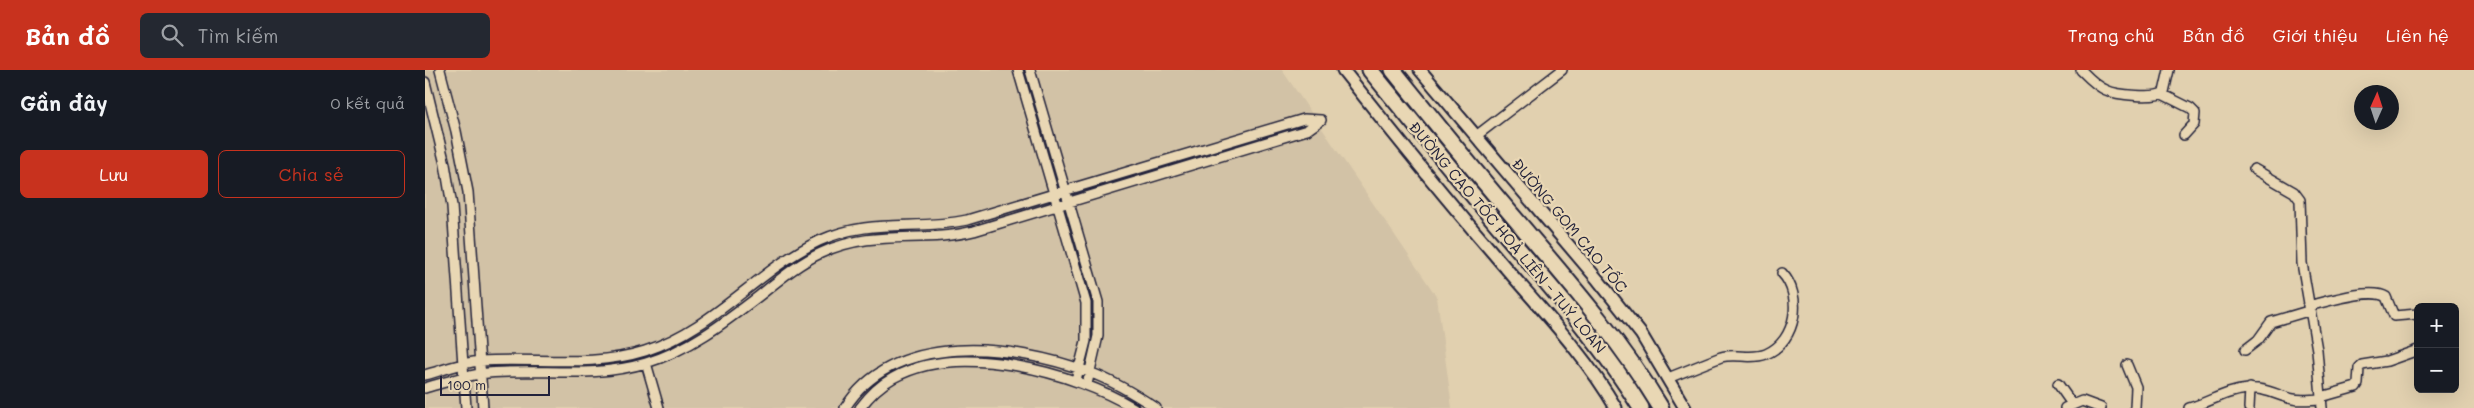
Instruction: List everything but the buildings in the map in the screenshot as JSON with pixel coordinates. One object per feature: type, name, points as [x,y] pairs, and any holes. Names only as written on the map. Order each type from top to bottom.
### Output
[{"type":"highway","name":"ĐƯỜNG CAO TỐC HOÀ LIÊN - TUÝ LOAN","points":[[1370,70],[1460,181],[1591,335],[1641,408]]},
{"type":"highway","name":"ĐƯỜNG CAO TỐC HOÀ LIÊN - TUÝ LOAN","points":[[1393,70],[1475,171],[1606,325],[1638,369],[1661,408]]},
{"type":"main road","points":[[1343,70],[1429,179],[1572,345],[1603,386],[1616,408]]},
{"type":"main road","name":"ĐƯỜNG GOM CAO TỐC","points":[[1420,70],[1641,334],[1685,408]]},
{"type":"street","points":[[440,70],[456,131],[468,192],[483,408]]},
{"type":"street","points":[[1019,70],[1086,303],[1087,330],[1080,369],[1076,380]]},
{"type":"street","points":[[1030,70],[1070,201],[1099,310],[1098,336],[1087,384]]},
{"type":"street","points":[[1476,136],[1562,70]]},
{"type":"street","points":[[2081,70],[2093,82],[2109,92],[2130,95],[2163,94],[2190,108],[2195,113],[2193,124],[2184,135]]},
{"type":"street","points":[[2163,94],[2169,70]]},
{"type":"street","points":[[425,82],[445,164],[451,198],[466,408]]},
{"type":"street","points":[[425,375],[480,361],[593,361],[644,351],[674,340],[700,326],[797,253],[835,234],[878,225],[959,222],[1304,119],[1321,120],[1307,130],[958,234],[883,236],[840,245],[801,264],[702,338],[676,352],[645,363],[593,373],[520,372],[480,374],[425,388]]},
{"type":"street","points":[[2254,169],[2294,192],[2300,200],[2302,263],[2308,309],[2317,350],[2321,401]]},
{"type":"street","points":[[1668,378],[1730,354],[1754,358],[1767,354],[1779,346],[1794,324],[1790,281],[1782,272]]},
{"type":"street","points":[[2245,350],[2258,340],[2271,322],[2352,296],[2379,294],[2386,297],[2394,316],[2414,314]]},
{"type":"street","points":[[845,408],[863,386],[880,372],[903,360],[925,354],[988,351],[1027,356],[1080,369],[1132,393],[1156,408]]},
{"type":"street","points":[[2189,408],[2204,404],[2226,392],[2250,388],[2276,392],[2293,399],[2321,401],[2356,387],[2358,384],[2359,368],[2362,365],[2387,361],[2414,351]]},
{"type":"street","points":[[645,363],[659,408]]},
{"type":"street","points":[[860,408],[878,388],[892,378],[918,368],[937,364],[1004,364],[1038,370],[1087,384],[1134,408]]},
{"type":"street","points":[[2127,365],[2136,387],[2135,408]]},
{"type":"street","points":[[2058,384],[2069,406],[2082,401],[2101,408]]},
{"type":"street","points":[[2249,408],[2250,388]]},
{"type":"shaded area","points":[[425,70],[1282,70],[1437,297],[1452,408],[425,408]]}]
